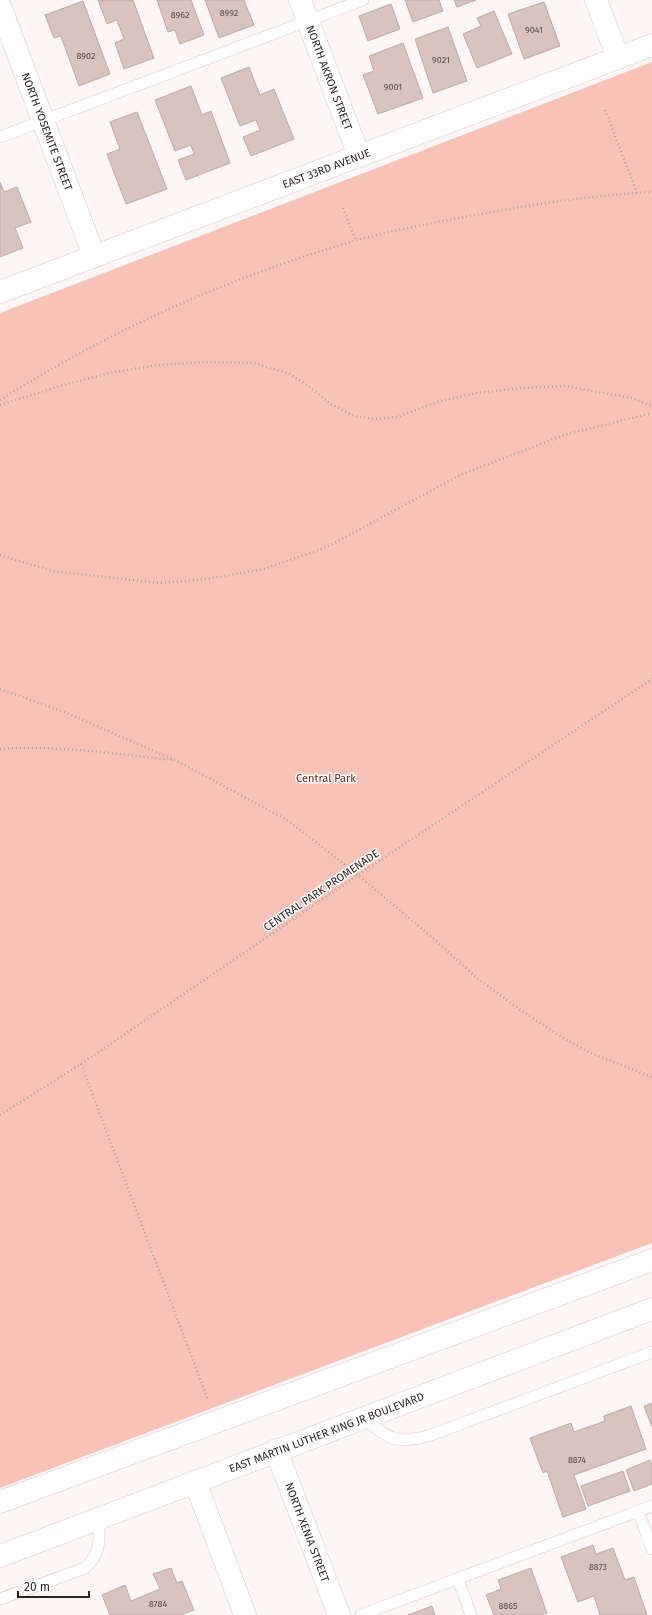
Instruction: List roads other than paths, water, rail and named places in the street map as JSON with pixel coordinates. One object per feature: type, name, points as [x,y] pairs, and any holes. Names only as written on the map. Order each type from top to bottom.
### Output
[{"type":"street","name":"NORTH AKRON STREET","points":[[300,0],[359,156]]},
{"type":"street","points":[[596,0],[618,58]]},
{"type":"street","name":"NORTH YOSEMITE STREET","points":[[0,6],[94,256]]},
{"type":"street","name":"EAST 33RD AVENUE","points":[[0,292],[652,45]]},
{"type":"street","points":[[0,1502],[652,1260]]},
{"type":"street","name":"EAST MARTIN LUTHER KING JR BOULEVARD","points":[[0,1556],[363,1417],[652,1309]]},
{"type":"street","name":"NORTH XENIA STREET","points":[[276,1450],[338,1615]]},
{"type":"street","points":[[195,1481],[245,1615]]},
{"type":"lane","points":[[0,136],[363,0]]},
{"type":"lane","points":[[363,1417],[385,1435],[396,1440],[411,1441],[431,1435],[652,1352]]},
{"type":"lane","points":[[361,1615],[652,1506]]},
{"type":"lane","points":[[638,1511],[652,1549]]},
{"type":"lane","points":[[0,1599],[85,1568],[94,1560],[100,1546],[99,1518]]},
{"type":"lane","points":[[458,1579],[471,1615]]},
{"type":"park label","name":"Central Park","points":[[326,778]]}]
